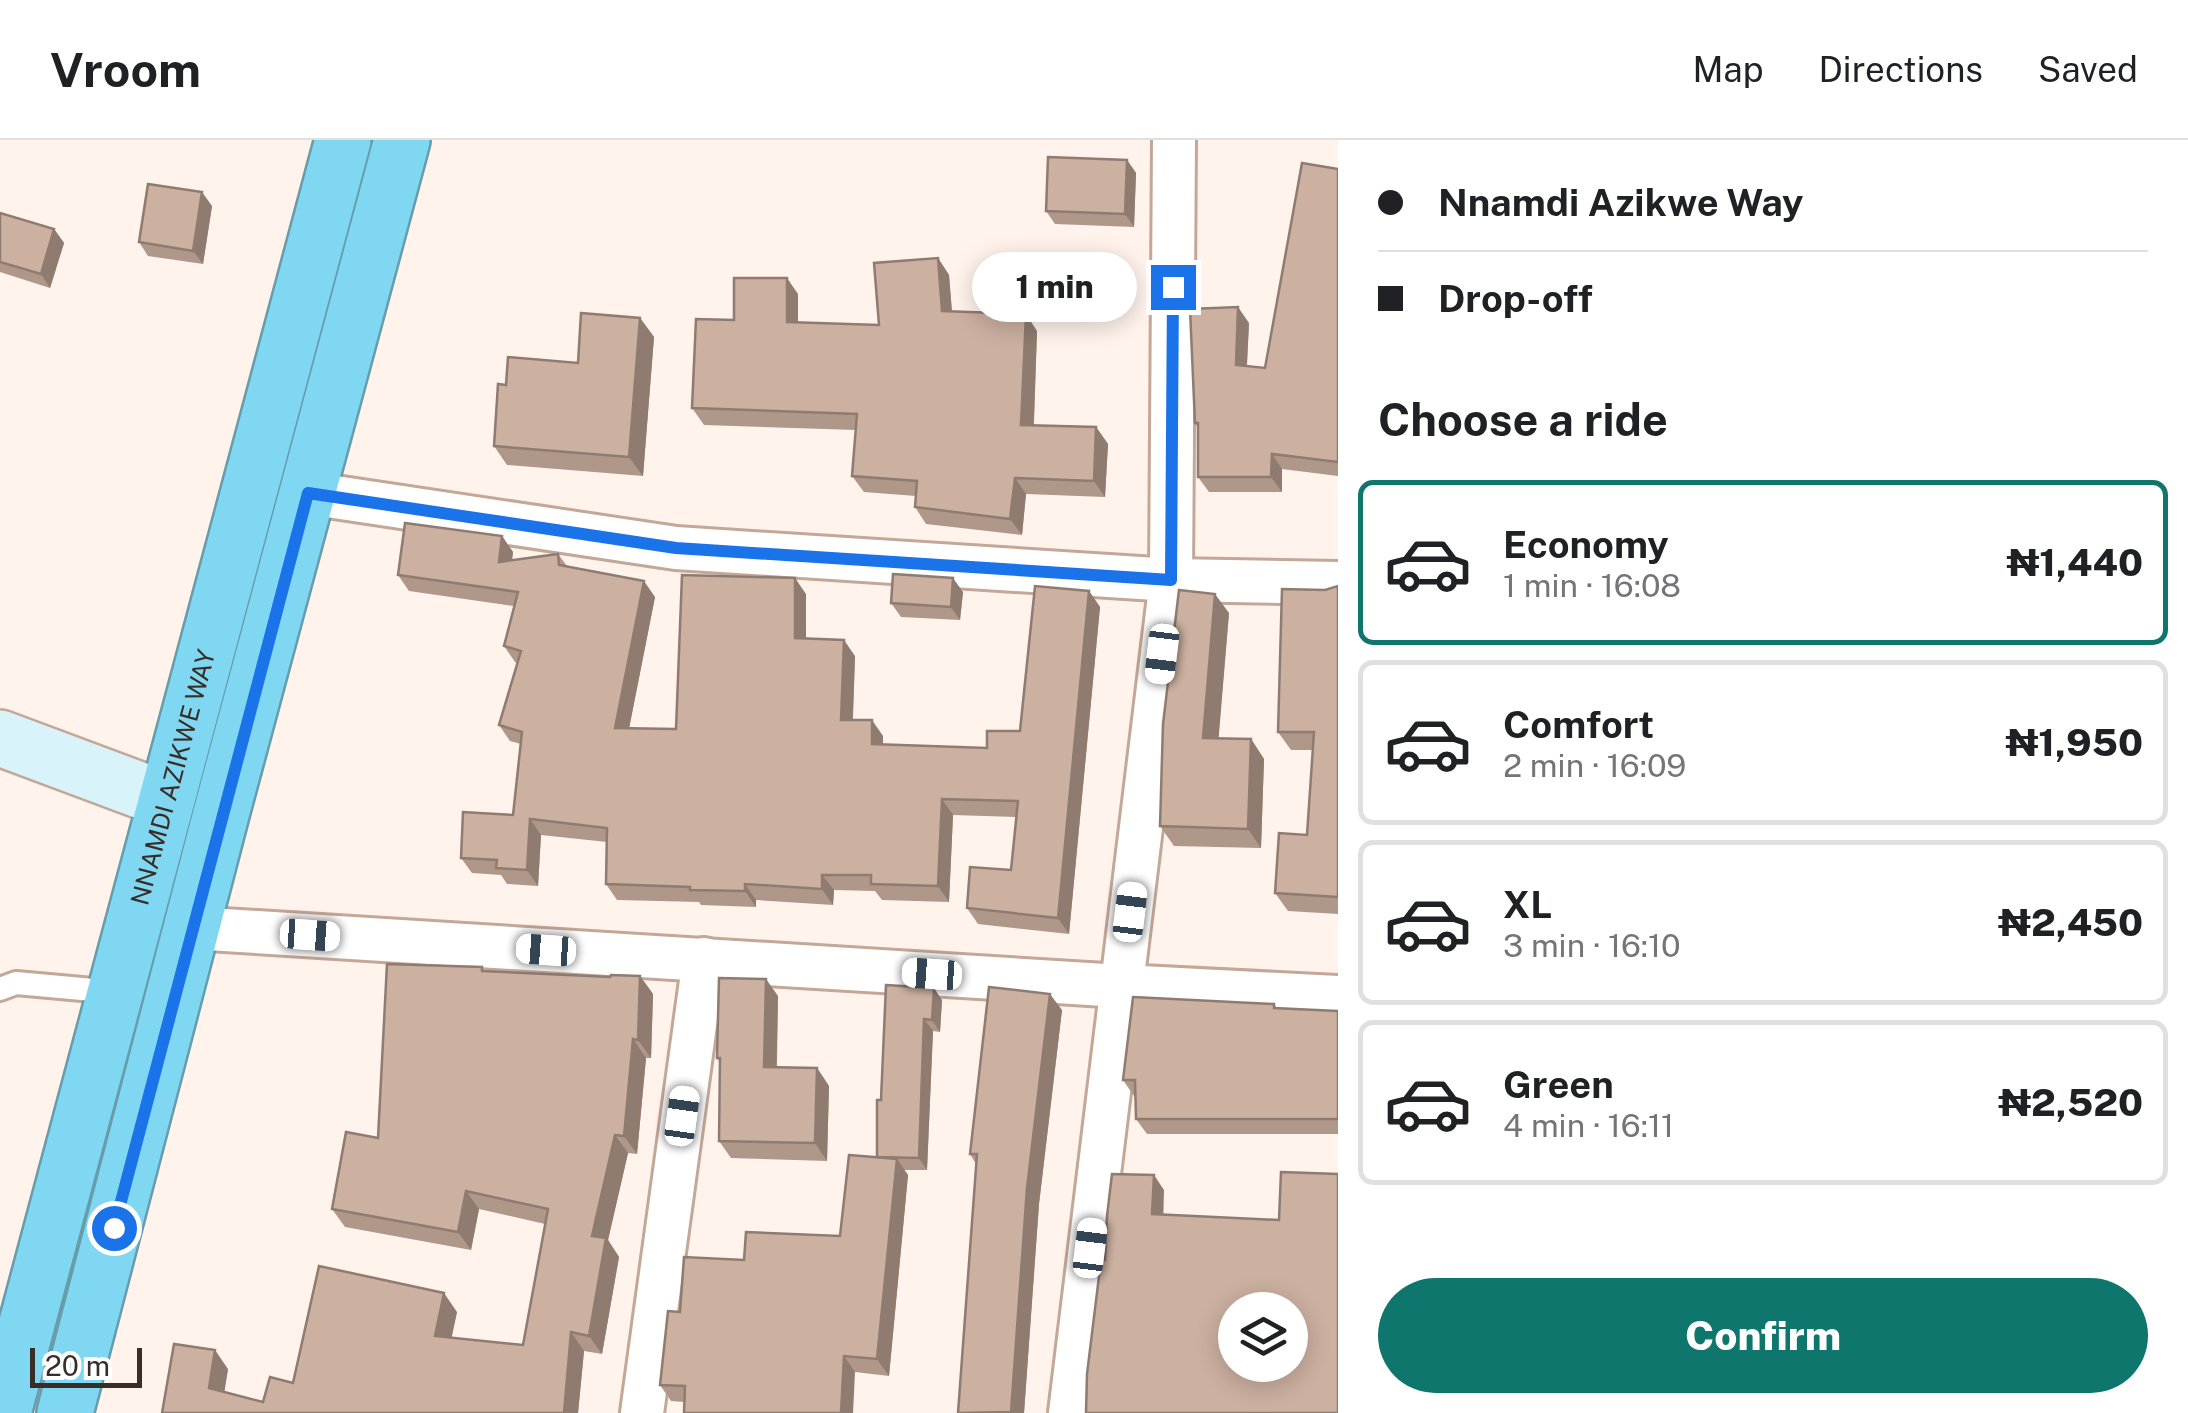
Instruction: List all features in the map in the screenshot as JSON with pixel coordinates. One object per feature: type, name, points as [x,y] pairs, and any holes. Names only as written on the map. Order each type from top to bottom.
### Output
[{"type":"highway","name":"NNAMDI AZIKWE WAY","points":[[2,1413],[8,1355],[115,992],[343,140]]},
{"type":"highway","points":[[65,1413],[402,140]]},
{"type":"street","points":[[1070,1413],[1171,580],[1174,140]]},
{"type":"street","points":[[308,493],[676,548],[1171,580],[1338,583]]},
{"type":"street","points":[[0,738],[166,800]]},
{"type":"street","points":[[192,928],[1338,997]]},
{"type":"street","points":[[642,1413],[704,959]]},
{"type":"lane","points":[[0,989],[16,983],[115,992]]},
{"type":"building","points":[[1048,157],[1127,160],[1125,214],[1046,211]]},
{"type":"building","points":[[1302,163],[1338,169],[1338,462],[1272,454],[1271,477],[1198,477],[1190,309],[1238,307],[1236,365],[1265,368]]},
{"type":"building","points":[[148,184],[202,192],[193,251],[139,242]]},
{"type":"building","points":[[0,213],[54,229],[41,274],[0,262]]},
{"type":"building","points":[[938,258],[942,311],[1026,314],[1021,425],[1096,427],[1094,481],[1015,478],[1010,519],[915,507],[917,481],[852,476],[857,414],[692,408],[696,319],[734,320],[734,278],[787,278],[787,322],[879,325],[874,263]]},
{"type":"building","points":[[581,313],[640,318],[629,457],[494,446],[498,384],[506,385],[508,357],[578,363]]},
{"type":"building","points":[[405,523],[502,536],[499,562],[558,554],[559,565],[644,581],[615,728],[676,729],[682,575],[795,578],[795,638],[844,640],[841,720],[872,720],[872,744],[987,748],[987,731],[1020,731],[1035,586],[1089,591],[1058,918],[967,908],[970,867],[1011,870],[1018,801],[942,799],[938,886],[871,884],[871,875],[822,875],[822,889],[745,884],[745,891],[690,890],[606,884],[607,828],[530,819],[527,870],[496,868],[497,860],[461,858],[463,812],[513,815],[522,732],[499,725],[521,651],[504,646],[518,592],[398,575]]},
{"type":"building","points":[[893,574],[953,578],[951,607],[891,603]]},
{"type":"building","points":[[1338,586],[1338,897],[1275,893],[1279,833],[1307,835],[1314,732],[1278,732],[1282,589],[1325,590]]},
{"type":"building","points":[[1179,590],[1215,594],[1203,738],[1251,739],[1248,829],[1160,826],[1163,724]]},
{"type":"building","points":[[387,964],[640,976],[638,1040],[633,1039],[624,1136],[615,1135],[592,1236],[606,1238],[589,1336],[571,1332],[564,1413],[162,1413],[174,1344],[215,1350],[209,1388],[263,1402],[270,1377],[293,1383],[319,1266],[444,1293],[435,1336],[523,1345],[548,1209],[466,1191],[458,1232],[332,1209],[346,1132],[378,1138]]},
{"type":"building","points":[[719,978],[766,979],[764,1067],[817,1068],[815,1143],[719,1141]]},
{"type":"building","points":[[886,985],[934,988],[932,1020],[924,1019],[919,1158],[877,1157]]},
{"type":"building","points":[[989,987],[1050,994],[1027,1188],[1011,1412],[958,1413],[977,1154],[970,1154]]},
{"type":"building","points":[[1133,997],[1338,1011],[1338,1119],[1136,1119],[1135,1080],[1123,1080]]},
{"type":"building","points":[[849,1155],[897,1159],[877,1359],[844,1356],[841,1413],[684,1413],[685,1386],[660,1385],[668,1311],[680,1312],[684,1257],[744,1260],[746,1232],[840,1236]]},
{"type":"building","points":[[1281,1172],[1338,1174],[1338,1413],[1086,1413],[1087,1374],[1101,1260],[1105,1260],[1112,1174],[1154,1175],[1152,1214],[1279,1220]]},
{"type":"route","points":[[114,1228],[308,493],[676,548],[1171,580],[1173,287]]}]
